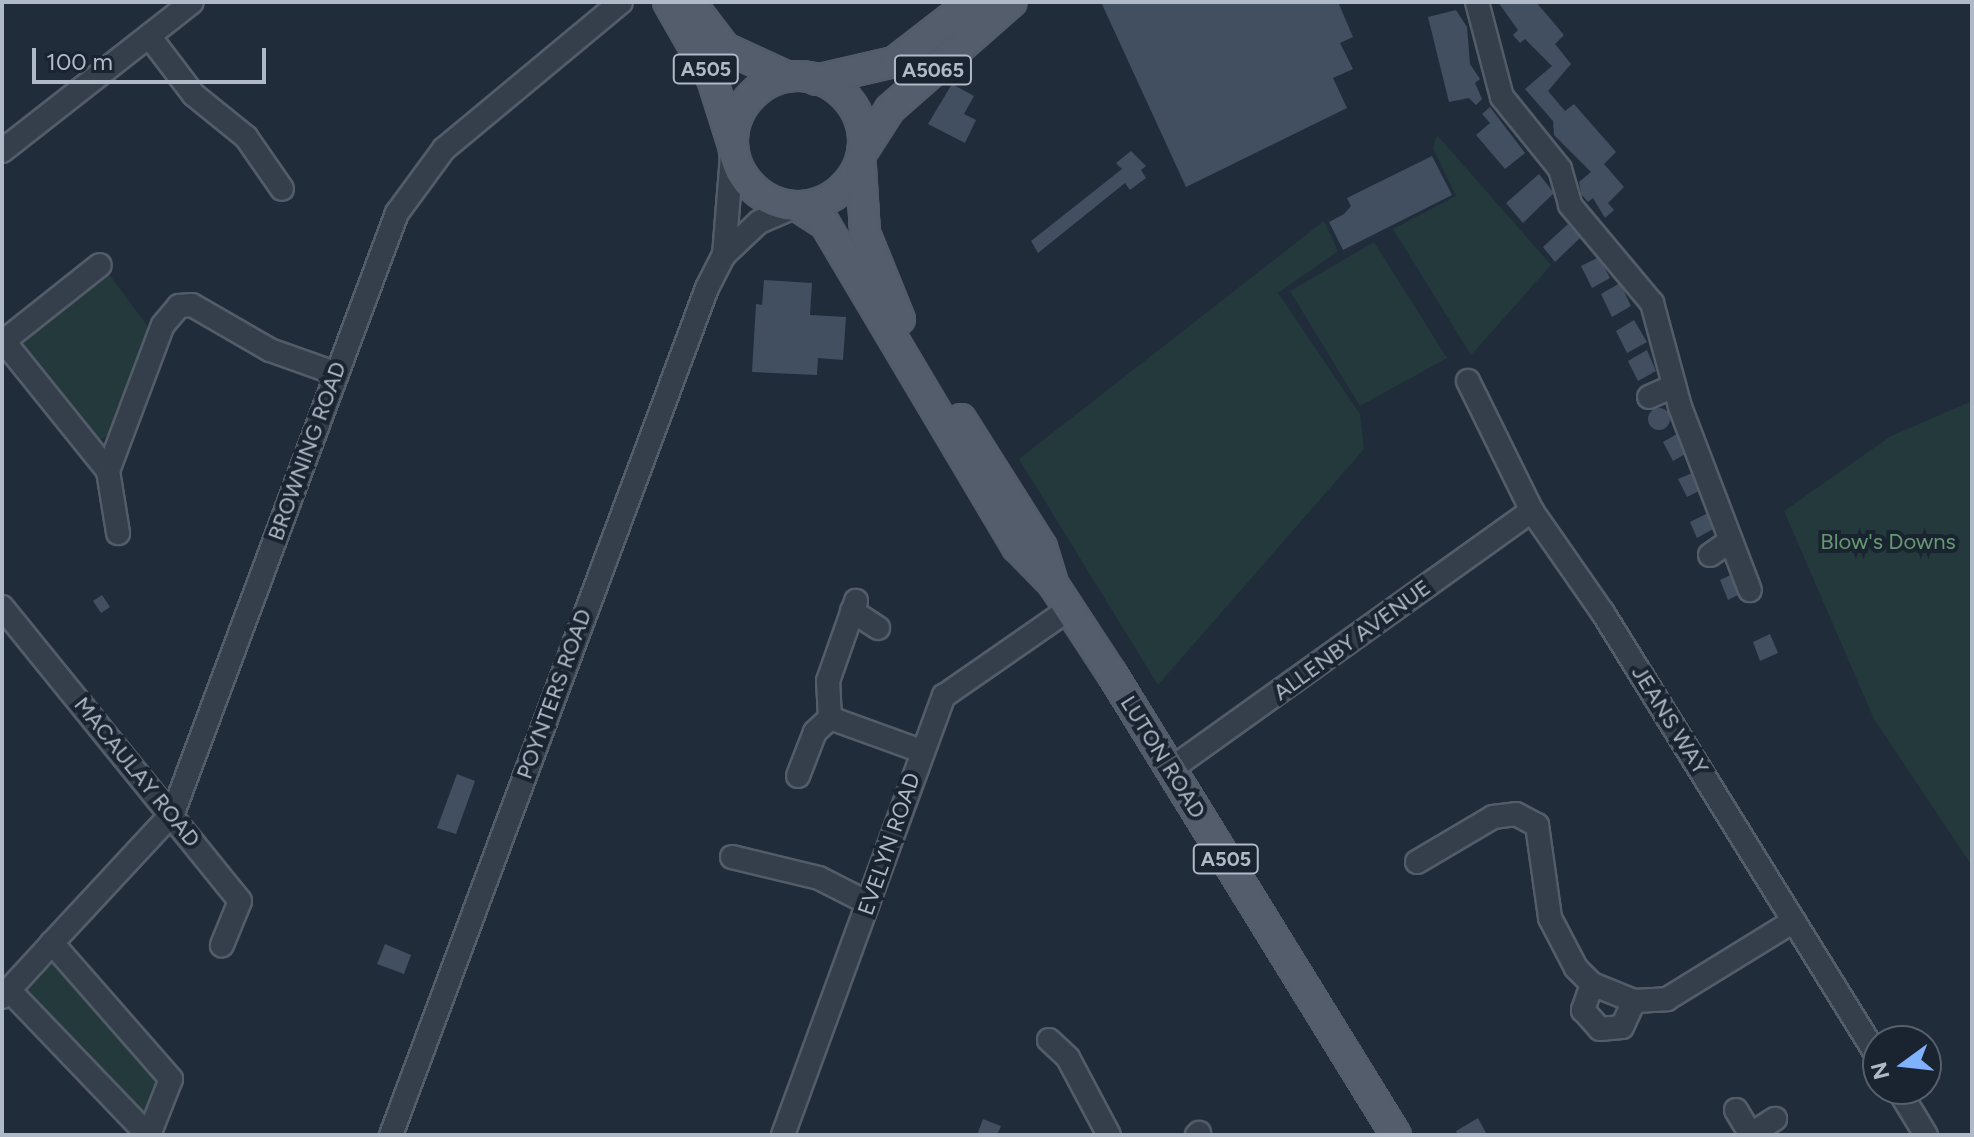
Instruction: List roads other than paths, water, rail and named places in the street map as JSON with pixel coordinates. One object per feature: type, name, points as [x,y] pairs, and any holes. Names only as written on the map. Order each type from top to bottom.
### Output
[{"type":"main road","name":"A505","points":[[668,2],[712,79],[732,148],[752,184],[795,208]]},
{"type":"main road","name":"A505","points":[[690,2],[725,48],[786,76],[815,80],[838,88],[853,107],[863,158]]},
{"type":"main road","name":"A5065","points":[[815,80],[858,73],[894,62],[972,2]]},
{"type":"main road","name":"A5065","points":[[863,158],[890,109],[1012,2]]},
{"type":"main road","name":"A505","points":[[732,148],[749,99],[786,76]]},
{"type":"main road","points":[[795,208],[831,196],[863,158]]},
{"type":"main road","name":"LUTON ROAD","points":[[863,158],[865,233],[884,293],[1042,547],[1053,584]]},
{"type":"main road","name":"LUTON ROAD","points":[[795,208],[825,224],[1017,547],[1053,584],[1171,769],[1396,1135]]},
{"type":"street","points":[[2,151],[192,2]]},
{"type":"street","name":"BROWNING ROAD","points":[[52,943],[171,1079],[148,1135],[5,993],[173,813],[397,213],[444,149],[621,2]]},
{"type":"street","points":[[1477,2],[1502,97],[1560,169],[1563,211],[1607,248],[1652,303],[1674,386],[1750,590]]},
{"type":"street","points":[[149,36],[194,95],[246,137],[282,189]]},
{"type":"street","name":"POYNTERS ROAD","points":[[391,1135],[684,343],[724,255],[732,148]]},
{"type":"street","name":"POYNTERS ROAD","points":[[724,255],[759,222],[795,208]]},
{"type":"street","points":[[100,265],[3,340],[108,471],[118,533]]},
{"type":"street","points":[[108,471],[163,325],[179,306],[192,305],[270,350],[335,373]]},
{"type":"street","name":"JEANS WAY","points":[[1468,381],[1532,511],[1603,613],[1862,1031]]},
{"type":"street","points":[[1649,397],[1674,386]]},
{"type":"street","name":"ALLENBY AVENUE","points":[[1171,769],[1532,511]]},
{"type":"street","points":[[1710,555],[1730,541]]},
{"type":"street","points":[[830,718],[828,681],[854,606],[878,628]]},
{"type":"street","name":"MACAULAY ROAD","points":[[2,607],[173,813],[240,901],[222,945]]},
{"type":"street","name":"EVELYN ROAD","points":[[783,1135],[921,751],[944,696],[1069,609]]},
{"type":"street","points":[[830,718],[921,751]]},
{"type":"street","points":[[798,776],[815,732],[830,718]]},
{"type":"street","points":[[1417,862],[1493,817],[1516,814],[1537,825],[1550,918],[1592,984],[1634,1001],[1667,999],[1794,921]]},
{"type":"street","points":[[732,857],[819,878],[868,903]]},
{"type":"street","points":[[1592,984],[1583,1010],[1600,1029],[1622,1027],[1634,1001]]},
{"type":"street","points":[[1049,1040],[1068,1058],[1109,1135]]},
{"type":"street","points":[[1908,1105],[1926,1135]]},
{"type":"street","points":[[1736,1110],[1750,1135],[1775,1119]]},
{"type":"park label","name":"Blow's Downs","points":[[1888,542]]}]
